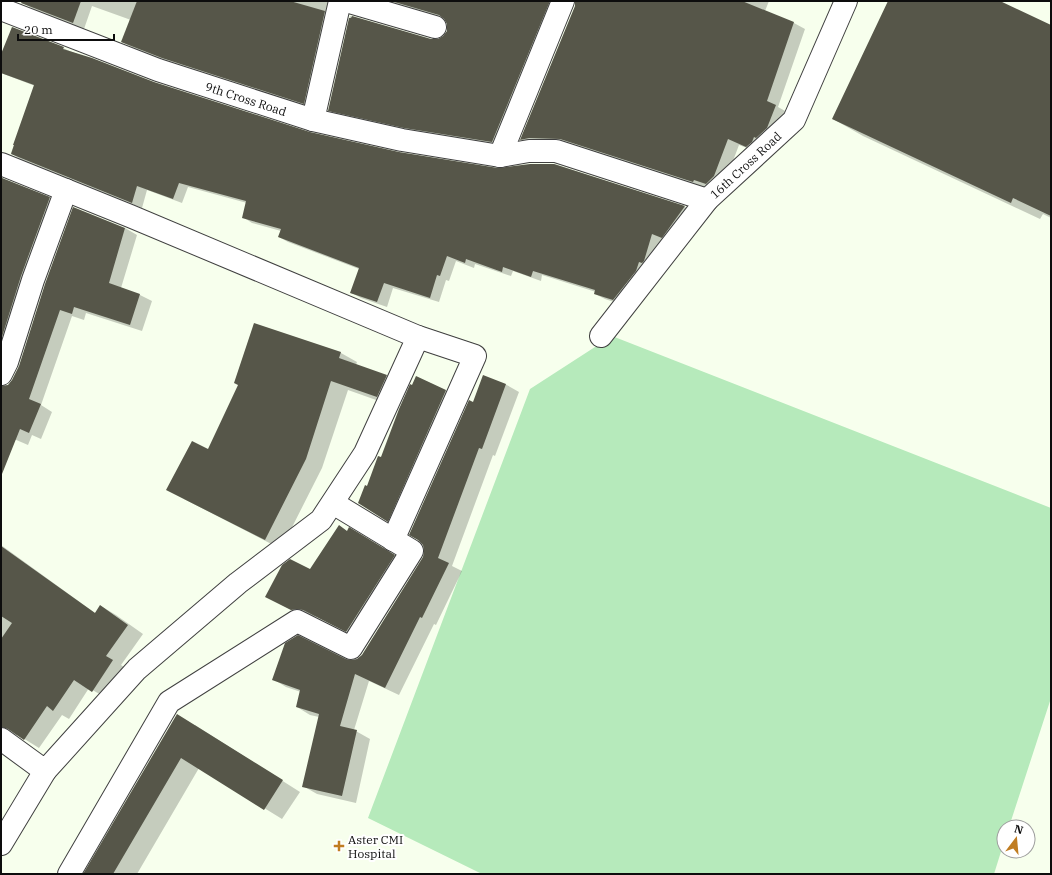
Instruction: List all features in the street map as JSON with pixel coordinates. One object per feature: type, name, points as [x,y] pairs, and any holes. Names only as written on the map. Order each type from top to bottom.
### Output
[{"type":"street","points":[[314,120],[340,1]]},
{"type":"street","points":[[346,1],[435,27]]},
{"type":"street","points":[[500,156],[563,1]]},
{"type":"street","name":"16th Cross Road","points":[[500,156],[529,151],[556,151],[707,200],[794,120],[846,1]]},
{"type":"street","name":"9th Cross Road","points":[[1,8],[158,70],[314,120],[402,140],[500,156]]},
{"type":"street","points":[[1,164],[137,219],[418,337],[475,356],[394,540]]},
{"type":"street","points":[[1,374],[7,362],[33,280],[66,190]]},
{"type":"street","points":[[601,336],[707,200]]},
{"type":"street","points":[[1,844],[45,771],[137,669],[238,583],[321,520],[365,453],[418,337]]},
{"type":"street","points":[[69,874],[169,702],[297,620],[351,648],[412,551],[333,503]]},
{"type":"street","points":[[1,739],[45,771]]},
{"type":"green space","points":[[612,336],[1051,508],[1051,698],[1012,819],[996,819],[996,859],[999,859],[994,874],[482,874],[368,818],[530,389]]},
{"type":"building","points":[[22,1],[81,1],[73,23],[21,3]]},
{"type":"building","points":[[137,1],[290,1],[325,11],[304,104],[162,58],[121,42]]},
{"type":"building","points":[[391,1],[550,1],[492,142],[404,128],[328,111],[349,18],[352,16],[431,39],[438,39],[447,31],[447,24],[439,15]]},
{"type":"building","points":[[575,1],[742,1],[794,22],[767,101],[776,105],[767,128],[756,138],[754,137],[752,142],[746,147],[728,139],[714,176],[706,184],[694,180],[693,182],[560,139],[529,138],[520,140],[575,6]]},
{"type":"building","points":[[888,1],[1000,1],[1051,25],[1051,216],[1013,198],[1011,203],[832,119]]},
{"type":"building","points":[[12,27],[64,47],[63,49],[92,58],[154,82],[310,132],[399,152],[498,168],[530,164],[554,164],[685,206],[662,238],[652,234],[644,261],[642,263],[639,262],[636,271],[613,300],[594,294],[595,290],[533,271],[531,277],[503,267],[502,272],[466,259],[465,263],[447,256],[440,276],[437,275],[430,298],[384,283],[377,302],[350,293],[359,268],[278,237],[281,229],[242,218],[246,201],[179,183],[173,199],[137,186],[132,203],[11,154],[34,85],[1,73],[1,54]]},
{"type":"building","points":[[2,178],[50,197],[21,276],[1,340],[1,182]]},
{"type":"building","points":[[73,207],[125,228],[109,283],[140,294],[130,325],[74,307],[72,314],[60,310],[29,399],[41,404],[29,433],[20,429],[1,474],[1,386],[8,385],[19,366],[45,284]]},
{"type":"building","points":[[254,323],[341,352],[339,358],[387,375],[377,397],[331,381],[306,459],[265,540],[166,490],[192,441],[208,449],[238,385],[234,383]]},
{"type":"building","points":[[483,375],[506,384],[482,449],[479,448],[438,558],[449,563],[422,618],[420,617],[385,688],[355,674],[340,726],[357,730],[342,796],[302,787],[319,714],[296,707],[300,690],[272,680],[285,643],[298,635],[346,659],[357,659],[362,655],[423,557],[423,545],[409,535],[469,400],[473,402]]},
{"type":"building","points":[[416,376],[446,390],[388,522],[358,503],[365,485],[367,486],[378,456],[381,457],[410,384],[412,385]]},
{"type":"building","points":[[339,525],[347,531],[349,527],[395,555],[346,632],[303,610],[291,610],[265,597],[282,565],[290,559],[310,569]]},
{"type":"building","points":[[1,546],[95,613],[100,605],[128,625],[106,656],[113,660],[92,692],[74,680],[53,711],[47,706],[24,740],[8,729],[1,727],[1,639],[12,623],[1,616]]},
{"type":"building","points":[[177,714],[283,780],[264,810],[181,758],[113,874],[83,874]]},
{"type":"place","name":"Aster CMI Hospital","points":[[339,846]]}]
